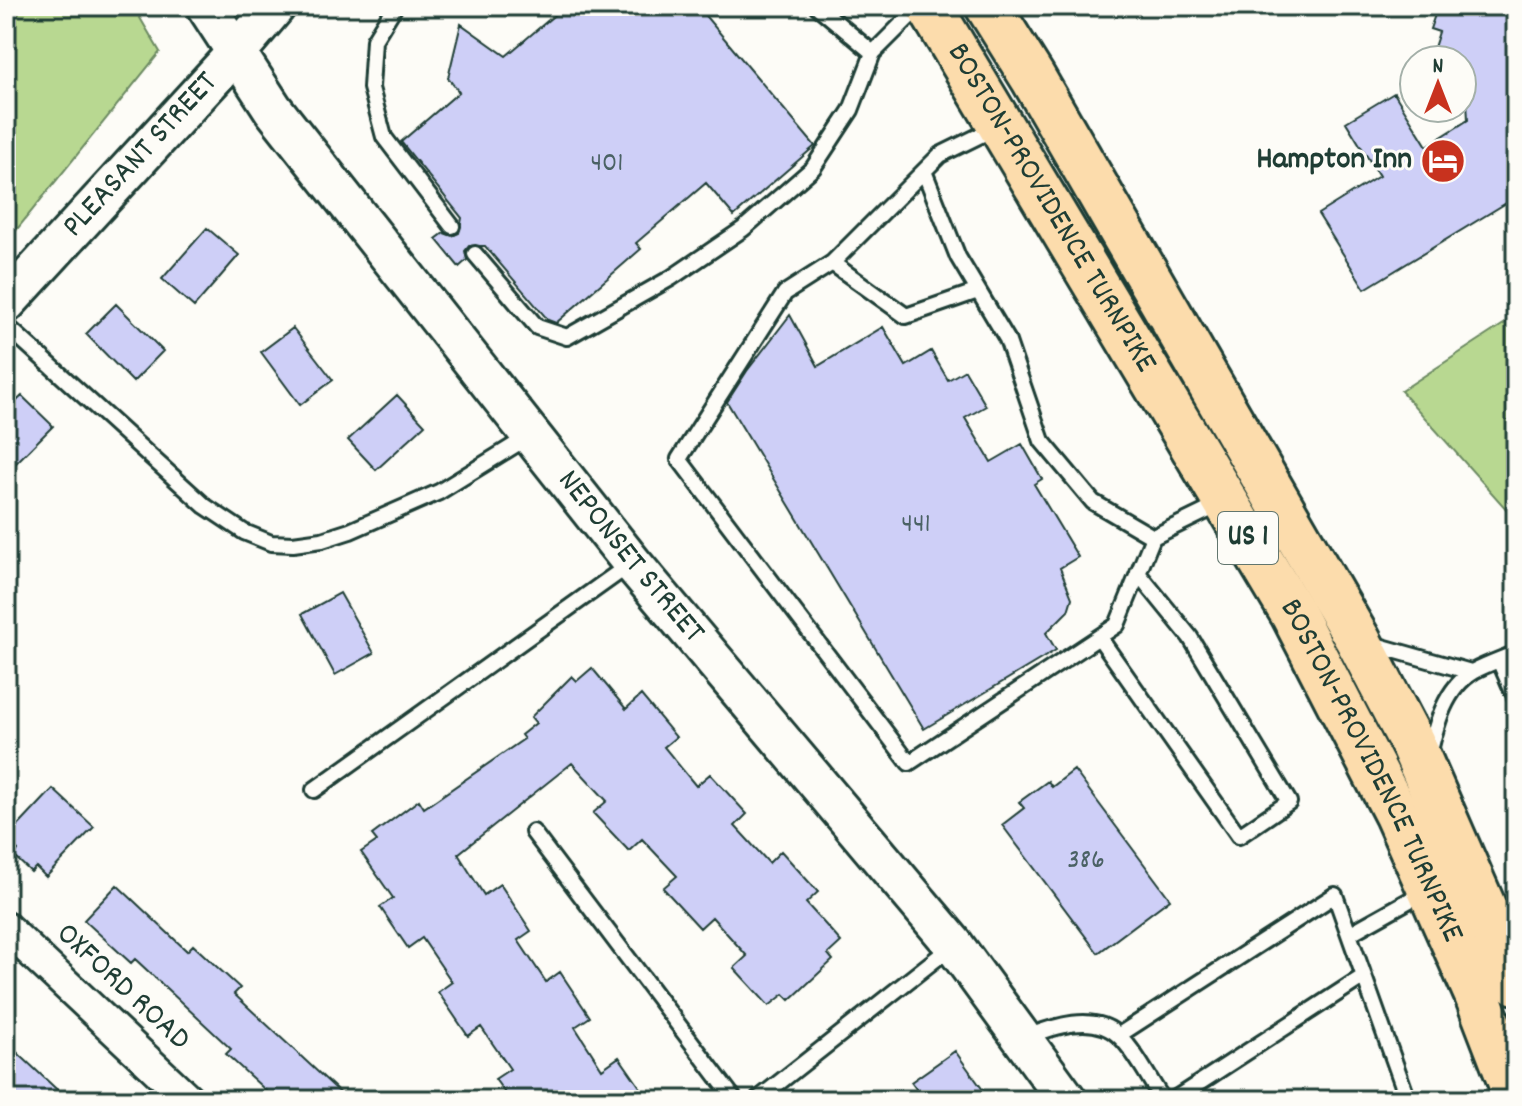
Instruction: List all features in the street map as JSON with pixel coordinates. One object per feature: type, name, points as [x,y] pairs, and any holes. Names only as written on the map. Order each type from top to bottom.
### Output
[{"type":"main road","name":"BOSTON-PROVIDENCE TURNPIKE","points":[[929,6],[1293,614],[1397,815],[1477,995],[1516,1096]]},
{"type":"main road","name":"BOSTON-PROVIDENCE TURNPIKE","points":[[988,6],[1041,92],[1358,640],[1424,772],[1516,982]]},
{"type":"street","name":"NEPONSET STREET","points":[[206,6],[273,109],[632,563],[954,945],[1067,1100]]},
{"type":"street","name":"PLEASANT STREET","points":[[6,303],[276,6]]},
{"type":"street","name":"OXFORD ROAD","points":[[6,928],[189,1100]]},
{"type":"lane","points":[[395,6],[374,40],[371,88],[384,137],[452,226]]},
{"type":"lane","points":[[817,6],[873,53]]},
{"type":"lane","points":[[475,254],[537,327],[567,337],[671,278],[743,229],[813,168],[851,110],[873,53],[920,6]]},
{"type":"lane","points":[[1001,125],[940,155],[832,263],[785,293],[679,459],[909,763],[1117,625],[1153,537],[1226,501]]},
{"type":"lane","points":[[924,171],[958,257],[1007,339],[1042,441],[1093,502],[1153,537]]},
{"type":"lane","points":[[832,263],[906,316],[978,291]]},
{"type":"lane","points":[[6,325],[205,506],[244,532],[271,543],[322,540],[350,531],[439,492],[531,435]]},
{"type":"lane","points":[[314,790],[632,563]]},
{"type":"lane","points":[[1099,637],[1239,836],[1289,802],[1190,637],[1138,573]]},
{"type":"lane","points":[[1358,640],[1471,672]]},
{"type":"lane","points":[[1424,772],[1439,714],[1471,672],[1516,653]]},
{"type":"lane","points":[[1499,660],[1516,699]]},
{"type":"lane","points":[[533,832],[735,1100]]},
{"type":"lane","points":[[1349,934],[1430,889]]},
{"type":"lane","points":[[1119,1035],[1335,895],[1408,1100]]},
{"type":"lane","points":[[757,1100],[954,945]]},
{"type":"lane","points":[[1173,1100],[1364,976]]},
{"type":"lane","points":[[1023,1038],[1079,1022],[1103,1027],[1119,1035],[1163,1100]]},
{"type":"green space","points":[[6,6],[133,6],[160,52],[6,243]]},
{"type":"green space","points":[[1516,316],[1516,520],[1401,391]]},
{"type":"building","points":[[565,6],[697,6],[815,146],[734,216],[706,183],[636,243],[641,249],[556,323],[548,320],[485,246],[469,246],[465,251],[467,260],[459,267],[436,239],[444,233],[452,236],[459,233],[462,218],[401,142],[459,92],[448,78],[461,24],[506,56]]},
{"type":"building","name":"Hampton Inn","points":[[1438,6],[1516,6],[1516,197],[1365,289],[1318,214],[1379,176],[1346,122],[1394,93],[1398,99],[1398,124],[1413,124],[1427,146],[1462,124],[1478,124],[1478,44],[1435,44],[1439,32],[1430,29]]},
{"type":"building","points":[[207,228],[239,255],[194,307],[162,279]]},
{"type":"building","points":[[116,304],[163,351],[133,382],[86,334]]},
{"type":"building","points":[[790,315],[818,366],[883,327],[906,366],[931,351],[948,380],[965,370],[986,406],[965,418],[991,462],[1022,444],[1042,479],[1034,484],[1078,557],[1060,568],[1072,598],[1068,611],[1046,633],[1056,650],[924,729],[727,402]]},
{"type":"building","points":[[293,328],[333,380],[300,405],[261,352]]},
{"type":"building","points":[[397,395],[425,425],[376,470],[348,440]]},
{"type":"building","points":[[22,396],[53,426],[6,473],[6,411]]},
{"type":"building","points":[[340,593],[374,653],[335,675],[302,614]]},
{"type":"building","points":[[592,668],[626,709],[641,695],[676,737],[664,747],[696,786],[710,774],[747,814],[735,826],[769,863],[781,851],[818,892],[806,903],[841,942],[828,954],[833,960],[790,1000],[784,994],[769,1006],[734,968],[747,956],[712,917],[700,928],[663,888],[677,876],[642,839],[629,851],[593,813],[607,801],[572,763],[458,854],[484,895],[500,884],[531,931],[518,940],[546,982],[560,972],[590,1017],[575,1027],[602,1069],[619,1057],[649,1100],[510,1100],[495,1079],[510,1069],[481,1027],[468,1036],[438,992],[452,982],[422,938],[408,948],[380,907],[393,898],[361,852],[377,841],[372,835],[419,800],[424,808],[524,739],[521,735],[536,723],[531,717],[572,676],[577,681]]},
{"type":"building","points":[[1074,770],[1170,899],[1098,953],[1002,825],[1024,808],[1019,802],[1048,781],[1052,787]]},
{"type":"building","points":[[53,789],[94,827],[46,877],[36,867],[31,872],[14,856],[18,850],[6,839]]},
{"type":"building","points":[[117,885],[187,951],[193,945],[240,988],[234,994],[348,1100],[276,1100],[226,1054],[231,1049],[135,959],[131,963],[84,920]]},
{"type":"building","points":[[6,1042],[68,1100],[6,1100]]},
{"type":"building","points":[[955,1051],[983,1090],[969,1100],[924,1100],[911,1082]]},
{"type":"place","name":"Hampton Inn","points":[[1443,161]]}]
